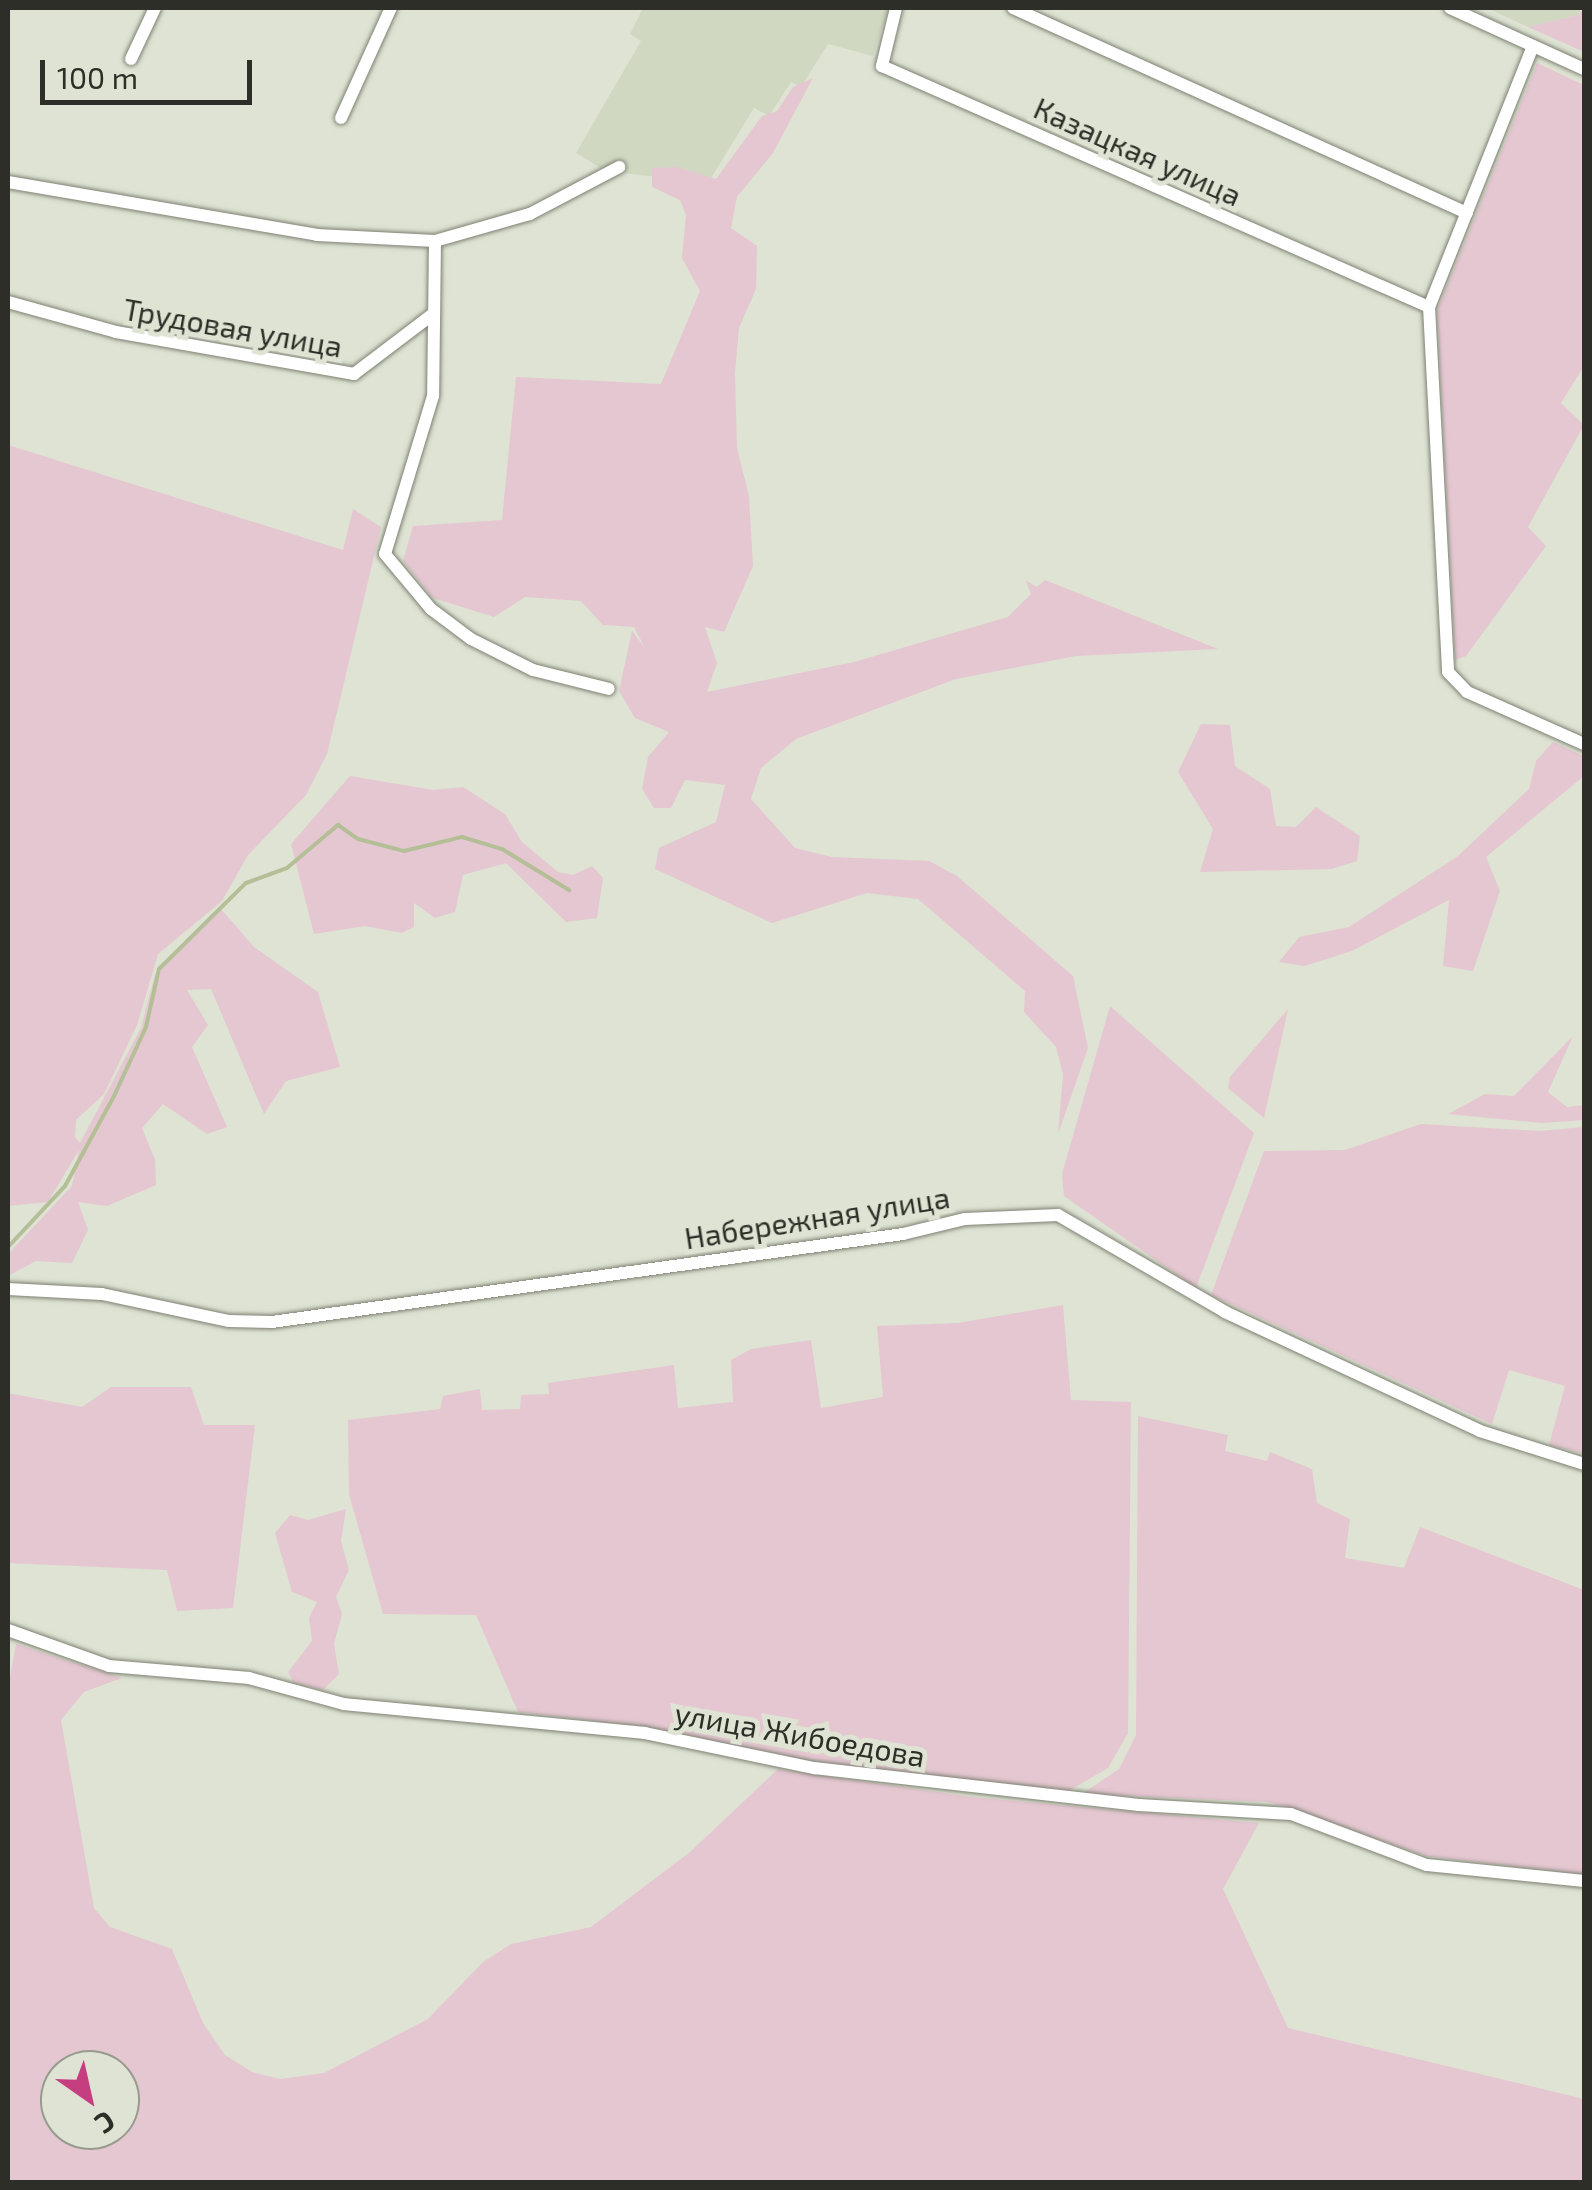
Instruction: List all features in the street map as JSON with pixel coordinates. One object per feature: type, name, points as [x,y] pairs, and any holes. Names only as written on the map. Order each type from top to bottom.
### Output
[{"type":"street","points":[[131,60],[155,8]]},
{"type":"street","points":[[340,118],[391,8]]},
{"type":"street","name":"Казацкая улица","points":[[896,8],[882,66],[1429,308]]},
{"type":"street","points":[[1013,8],[1466,213]]},
{"type":"street","points":[[1450,8],[1584,69]]},
{"type":"street","points":[[1533,46],[1429,308],[1448,672],[1467,692],[1584,744]]},
{"type":"street","points":[[8,182],[317,235],[435,241],[530,214],[619,167]]},
{"type":"street","points":[[435,241],[433,396],[385,554],[431,609],[471,639],[533,670],[609,689]]},
{"type":"street","name":"Трудовая улица","points":[[8,302],[116,332],[354,374],[433,314]]},
{"type":"street","name":"Набережная улица","points":[[8,1289],[102,1294],[229,1321],[272,1322],[904,1234],[965,1220],[1058,1215],[1225,1312],[1480,1431],[1584,1464]]},
{"type":"street","name":"улица Жибоедова","points":[[8,1630],[109,1666],[249,1678],[344,1704],[645,1733],[814,1768],[1139,1805],[1291,1814],[1427,1865],[1584,1881]]},
{"type":"shaded area","points":[[643,8],[888,8],[873,56],[828,44],[801,87],[791,82],[769,116],[754,108],[708,183],[606,171],[576,153],[641,41],[630,34]]},
{"type":"shaded area","points":[[1487,8],[1582,8],[1578,15],[1528,27]]},
{"type":"shaded area","points":[[1584,8],[1584,52],[1528,27],[1578,15]]},
{"type":"shaded area","points":[[1537,63],[1584,85],[1584,366],[1561,403],[1584,425],[1528,527],[1546,546],[1466,656],[1455,660],[1437,311]]},
{"type":"shaded area","points":[[813,78],[773,153],[737,197],[731,228],[757,246],[756,289],[739,328],[735,373],[737,448],[749,496],[753,566],[724,632],[705,627],[717,663],[707,692],[854,662],[1008,617],[1031,594],[1026,581],[1037,587],[1045,580],[1218,649],[1076,656],[956,679],[796,739],[761,768],[751,799],[795,848],[832,857],[929,861],[957,876],[1073,976],[1088,1048],[1058,1134],[1063,1074],[1056,1047],[1024,1012],[1025,991],[918,899],[867,893],[772,923],[655,869],[659,848],[716,822],[725,785],[685,780],[671,808],[654,808],[642,789],[648,757],[669,732],[635,718],[619,691],[632,631],[645,648],[634,627],[603,625],[581,601],[525,597],[494,617],[433,598],[403,561],[413,526],[502,520],[516,377],[661,384],[700,291],[682,258],[686,215],[680,200],[652,187],[652,168],[677,167],[716,179],[762,116],[777,111],[793,87]]},
{"type":"shaded area","points":[[8,445],[343,550],[353,509],[381,527],[327,754],[306,795],[248,855],[222,901],[158,954],[137,1025],[104,1094],[76,1120],[75,1137],[80,1143],[141,1028],[155,974],[220,908],[254,947],[318,992],[340,1067],[286,1081],[264,1114],[211,989],[187,990],[208,1025],[192,1047],[227,1127],[207,1134],[163,1104],[142,1128],[155,1160],[156,1185],[107,1206],[78,1202],[88,1230],[72,1263],[36,1261],[8,1276],[8,1254],[72,1186],[79,1150],[48,1202],[8,1206]]},
{"type":"shaded area","points":[[1201,724],[1230,725],[1235,766],[1270,789],[1276,826],[1296,827],[1316,807],[1360,836],[1357,861],[1331,869],[1200,872],[1213,829],[1178,772]]},
{"type":"shaded area","points":[[1553,742],[1584,756],[1584,776],[1486,857],[1500,891],[1473,971],[1443,966],[1449,900],[1352,951],[1304,966],[1279,962],[1299,937],[1349,927],[1458,856],[1529,789],[1536,761]]},
{"type":"shaded area","points":[[350,776],[433,790],[463,787],[505,814],[522,842],[558,872],[573,875],[592,866],[603,878],[597,918],[566,922],[506,863],[463,875],[455,912],[435,918],[414,903],[414,927],[402,933],[365,926],[314,934],[291,844]]},
{"type":"shaded area","points":[[1110,1006],[1254,1133],[1196,1288],[1064,1196],[1062,1174]]},
{"type":"shaded area","points":[[1288,1009],[1264,1118],[1228,1088],[1230,1077]]},
{"type":"shaded area","points":[[1573,1036],[1548,1092],[1567,1107],[1584,1105],[1584,1120],[1542,1123],[1448,1114],[1485,1094],[1514,1096]]},
{"type":"shaded area","points":[[1421,1124],[1539,1131],[1584,1127],[1584,1454],[1549,1445],[1565,1386],[1509,1370],[1492,1424],[1211,1295],[1264,1151],[1345,1150]]},
{"type":"shaded area","points":[[1063,1305],[1071,1400],[1131,1402],[1128,1733],[1108,1768],[1065,1793],[804,1761],[645,1727],[518,1712],[476,1615],[383,1614],[349,1494],[348,1420],[440,1409],[443,1396],[480,1389],[482,1410],[520,1409],[521,1395],[549,1394],[548,1383],[674,1365],[678,1408],[733,1402],[731,1360],[751,1349],[811,1340],[821,1408],[883,1397],[877,1326],[958,1323]]},
{"type":"shaded area","points":[[111,1387],[191,1387],[204,1425],[255,1425],[233,1608],[177,1611],[167,1570],[8,1563],[8,1393],[82,1407]]},
{"type":"shaded area","points":[[1138,1416],[1228,1435],[1225,1451],[1267,1461],[1270,1452],[1312,1469],[1317,1503],[1350,1519],[1345,1558],[1404,1568],[1420,1527],[1584,1590],[1584,1875],[1426,1856],[1269,1802],[1082,1794],[1119,1769],[1136,1735]]},
{"type":"shaded area","points":[[346,1509],[341,1541],[349,1570],[336,1597],[342,1614],[334,1644],[339,1674],[323,1690],[294,1683],[288,1672],[312,1641],[309,1618],[317,1602],[292,1592],[275,1533],[290,1515],[308,1520]]},
{"type":"shaded area","points":[[16,1644],[122,1678],[84,1692],[61,1720],[94,1908],[110,1927],[172,1949],[203,2023],[225,2055],[252,2072],[280,2079],[324,2073],[428,2019],[483,1962],[511,1944],[591,1927],[690,1852],[778,1769],[972,1797],[1259,1823],[1223,1889],[1288,2028],[1584,2099],[1584,2182],[8,2182],[8,1688]]},
{"type":"waterway","points":[[8,1247],[65,1186],[114,1096],[146,1027],[159,969],[246,883],[287,868],[338,825],[358,839],[404,851],[462,837],[502,849],[569,890]]}]
